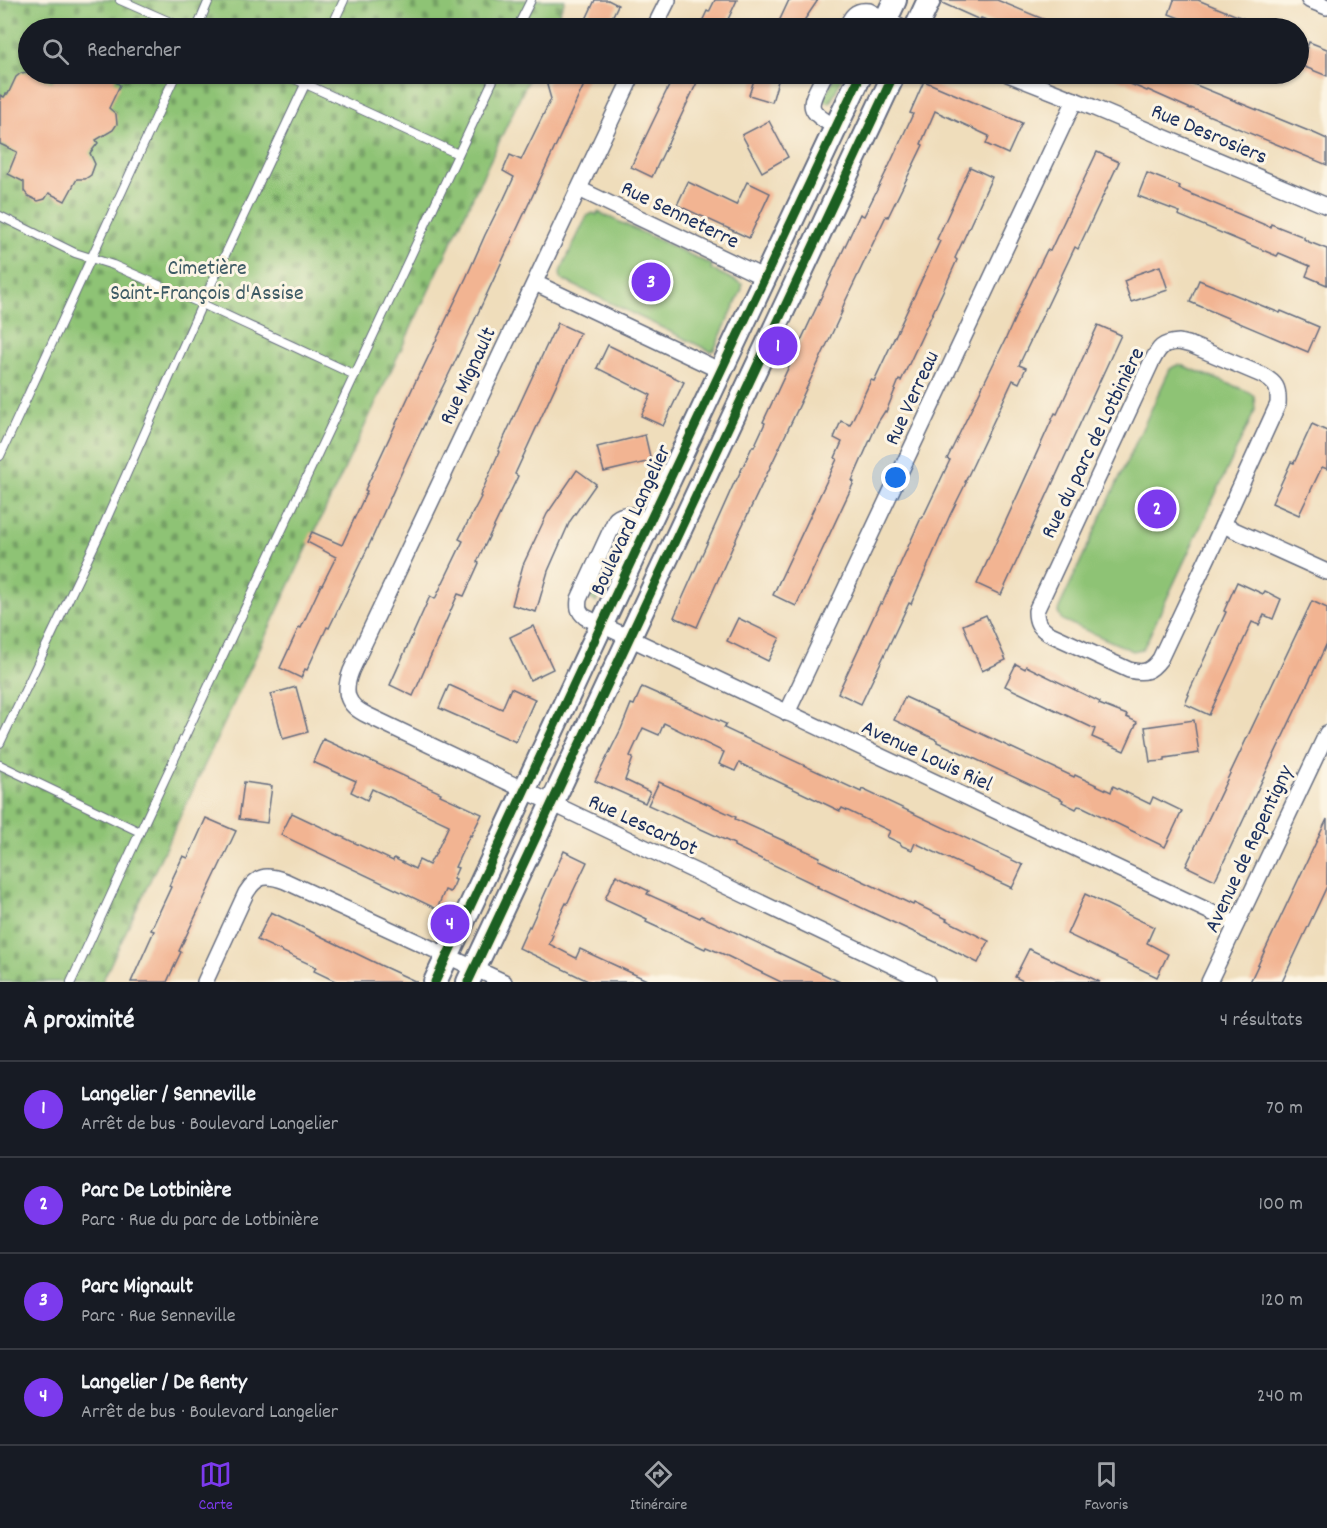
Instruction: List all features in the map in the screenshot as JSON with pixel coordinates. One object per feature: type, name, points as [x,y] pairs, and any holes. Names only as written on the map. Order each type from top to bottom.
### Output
[{"type":"main road","points":[[921,18],[929,0]]},
{"type":"main road","name":"Boulevard Langelier","points":[[435,982],[856,84]]},
{"type":"main road","points":[[471,975],[889,84]]},
{"type":"street","points":[[659,18],[668,0]]},
{"type":"street","points":[[1309,0],[1327,7]]},
{"type":"street","points":[[851,18],[858,11],[863,10],[888,18]]},
{"type":"street","name":"Rue Mignault","points":[[348,698],[347,688],[351,671],[628,84]]},
{"type":"street","points":[[820,84],[812,105],[817,116],[836,127]]},
{"type":"street","name":"Rue Desrosiers","points":[[1034,84],[1327,206]]},
{"type":"street","name":"Rue Verreau","points":[[787,713],[1075,100]]},
{"type":"street","name":"Rue Senneterre","points":[[579,189],[765,278]]},
{"type":"street","points":[[535,283],[721,371]]},
{"type":"street","name":"Rue du parc de Lotbinière","points":[[1179,342],[1191,345],[1262,375],[1273,381],[1278,391],[1278,404],[1223,525],[1160,659],[1154,667],[1146,671],[1129,670],[1048,633],[1036,620],[1036,611],[1040,602],[1151,363],[1157,351],[1167,343],[1179,342]]},
{"type":"street","name":"Avenue Louis Riel","points":[[649,523],[627,514],[616,519],[579,599],[580,613],[585,617],[1236,924]]},
{"type":"street","points":[[1223,525],[1327,572]]},
{"type":"street","name":"Rue Lescarbot","points":[[348,698],[357,710],[927,982]]},
{"type":"street","name":"Avenue de Repentigny","points":[[1209,982],[1327,733]]},
{"type":"street","points":[[205,982],[246,893],[255,881],[267,876],[285,881],[447,956],[471,975],[504,982]]},
{"type":"lane","points":[[120,0],[161,18]]},
{"type":"lane","points":[[201,18],[209,0]]},
{"type":"lane","points":[[336,18],[344,0]]},
{"type":"lane","points":[[522,18],[531,0]]},
{"type":"lane","points":[[0,456],[171,84]]},
{"type":"lane","points":[[0,744],[102,529],[202,304],[306,84]]},
{"type":"lane","points":[[308,84],[458,154]]},
{"type":"lane","points":[[71,982],[491,84]]},
{"type":"lane","points":[[0,216],[75,253],[113,265],[355,375]]},
{"type":"lane","points":[[0,765],[140,832]]},
{"type":"green space","name":"Cimetière Saint-François d'Assise","points":[[0,0],[565,0],[557,18],[18,18],[18,84],[526,84],[102,982],[0,982]]},
{"type":"green space","points":[[831,84],[839,84],[830,103],[823,100]]},
{"type":"green space","points":[[598,212],[712,265],[711,269],[742,284],[742,289],[714,350],[710,351],[561,279],[560,272],[587,216],[593,213],[597,215]]},
{"type":"green space","points":[[1181,365],[1247,391],[1254,396],[1255,410],[1145,645],[1142,649],[1133,651],[1062,620],[1058,612],[1170,369]]},
{"type":"green space","points":[[620,531],[627,535],[596,602],[589,598]]},
{"type":"building","points":[[595,0],[608,0],[618,5],[612,18],[587,18]]},
{"type":"building","points":[[715,0],[737,0],[729,18],[704,18],[707,11],[709,12]]},
{"type":"building","points":[[789,0],[818,0],[806,18],[781,18]]},
{"type":"building","points":[[942,0],[997,0],[1041,18],[976,18],[942,3]]},
{"type":"building","points":[[1174,0],[1198,0],[1242,18],[1179,18],[1169,14]]},
{"type":"building","points":[[1309,42],[1327,49],[1327,76],[1309,69]]},
{"type":"building","points":[[18,75],[18,84],[120,85],[109,108],[116,114],[117,124],[113,130],[96,140],[98,143],[90,153],[95,164],[91,175],[85,179],[77,179],[65,201],[49,193],[45,199],[38,201],[24,191],[24,182],[8,174],[17,152],[0,144],[0,95],[4,97],[8,94]]},
{"type":"building","points":[[584,84],[370,543],[329,628],[327,627],[301,678],[280,668],[336,557],[307,542],[312,532],[342,545],[420,372],[514,177],[503,171],[510,155],[521,160],[551,99],[547,85]]},
{"type":"building","points":[[670,84],[696,84],[652,177],[631,167]]},
{"type":"building","points":[[753,84],[777,84],[772,102],[749,95]]},
{"type":"building","points":[[923,84],[931,84],[1022,123],[1008,154],[986,144],[989,136],[935,111],[921,144],[923,145],[844,304],[697,627],[674,617],[860,214],[864,216],[889,166],[913,114],[910,113]]},
{"type":"building","points":[[1131,84],[1194,84],[1316,134],[1327,139],[1327,165],[1148,90]]},
{"type":"building","points":[[769,121],[788,157],[762,172],[742,135]]},
{"type":"building","points":[[1097,152],[1119,162],[1078,249],[1075,247],[1019,365],[1026,368],[1019,383],[1013,380],[911,604],[909,603],[861,704],[838,693],[950,460],[947,459],[1026,293],[1047,250],[1050,251]]},
{"type":"building","points":[[970,167],[992,177],[955,258],[957,260],[943,291],[901,381],[899,380],[886,412],[878,422],[852,481],[854,482],[796,606],[773,595],[837,459],[835,458],[842,442],[834,438],[841,421],[850,425],[871,380],[874,381],[940,241],[937,239]]},
{"type":"building","points":[[1147,173],[1180,186],[1179,189],[1270,227],[1271,224],[1304,237],[1309,242],[1327,249],[1327,285],[1306,276],[1310,266],[1279,253],[1277,256],[1178,215],[1180,212],[1138,196]]},
{"type":"building","points":[[688,182],[736,205],[747,182],[770,193],[749,238],[677,205]]},
{"type":"building","points":[[1160,266],[1168,290],[1131,302],[1124,281]]},
{"type":"building","points":[[1199,280],[1319,327],[1308,352],[1190,302]]},
{"type":"building","points":[[558,323],[580,333],[515,474],[518,476],[477,562],[479,563],[464,596],[458,594],[413,696],[390,685],[430,596],[435,599],[463,541],[459,539],[481,497],[498,451]]},
{"type":"building","points":[[1098,325],[1121,335],[1001,595],[977,584]]},
{"type":"building","points":[[608,345],[684,382],[663,426],[641,416],[651,395],[597,368]]},
{"type":"building","points":[[1312,424],[1327,431],[1327,469],[1322,467],[1299,515],[1272,503]]},
{"type":"building","points":[[645,435],[651,461],[604,472],[597,447]]},
{"type":"building","points":[[577,470],[596,484],[570,521],[548,571],[536,612],[512,605],[523,565],[547,514]]},
{"type":"building","points":[[1237,582],[1263,594],[1265,591],[1281,599],[1273,619],[1264,615],[1259,625],[1252,622],[1209,715],[1185,704]]},
{"type":"building","points":[[1312,601],[1327,608],[1327,643],[1215,880],[1186,866]]},
{"type":"building","points":[[986,615],[1006,660],[982,671],[963,625]]},
{"type":"building","points":[[738,618],[780,638],[768,661],[727,641]]},
{"type":"building","points":[[533,626],[553,669],[530,680],[510,637]]},
{"type":"building","points":[[1016,664],[1025,669],[1026,666],[1137,722],[1124,751],[1092,737],[1095,729],[1005,686]]},
{"type":"building","points":[[449,685],[502,709],[511,688],[535,699],[516,742],[439,708]]},
{"type":"building","points":[[296,687],[308,732],[283,739],[271,694]]},
{"type":"building","points":[[642,687],[726,724],[724,728],[861,792],[862,789],[1023,865],[1012,888],[915,843],[912,850],[902,846],[887,837],[890,831],[842,808],[840,811],[739,763],[735,771],[719,764],[724,752],[664,723],[659,735],[643,728],[630,756],[633,758],[625,780],[650,792],[645,803],[595,781],[631,704],[634,705]]},
{"type":"building","points":[[905,697],[1074,777],[1075,775],[1111,792],[1113,786],[1150,804],[1153,797],[1182,811],[1165,847],[1083,807],[1078,806],[1076,809],[1062,802],[1063,800],[894,720]]},
{"type":"building","points":[[1194,720],[1199,753],[1150,762],[1145,727]]},
{"type":"building","points":[[323,739],[482,814],[455,867],[458,868],[453,879],[456,880],[453,887],[450,892],[445,890],[437,909],[281,835],[292,813],[393,861],[394,858],[415,869],[419,860],[429,865],[449,825],[372,789],[367,800],[351,792],[356,781],[313,762]]},
{"type":"building","points":[[244,782],[272,786],[267,823],[239,819]]},
{"type":"building","points":[[659,782],[820,857],[819,860],[913,905],[914,903],[989,941],[978,963],[817,887],[734,844],[648,805]]},
{"type":"building","points":[[206,818],[236,831],[179,951],[181,952],[167,982],[131,982],[154,931],[151,930],[171,887],[169,886],[183,856],[188,858]]},
{"type":"building","points":[[1327,819],[1327,886],[1282,982],[1250,982]]},
{"type":"building","points":[[564,851],[587,862],[551,934],[553,935],[549,944],[576,958],[580,949],[651,982],[590,982],[519,948]]},
{"type":"building","points":[[616,875],[649,891],[647,894],[700,918],[701,916],[840,982],[781,982],[723,954],[706,947],[705,949],[646,922],[647,919],[605,899]]},
{"type":"building","points":[[1085,894],[1154,927],[1147,943],[1168,954],[1157,977],[1067,934]]},
{"type":"building","points":[[271,912],[417,982],[337,982],[314,971],[316,967],[257,940]]},
{"type":"building","points":[[1029,949],[1100,982],[1025,982],[1015,977]]},
{"type":"cycle path","points":[[435,982],[856,84]]},
{"type":"cycle path","points":[[468,982],[889,84]]},
{"type":"place","name":"Parc Mignault","points":[[651,282]]},
{"type":"place","name":"Langelier / Senneville","points":[[778,346]]},
{"type":"place","name":"Parc De Lotbinière","points":[[1157,509]]},
{"type":"place","name":"Langelier / De Renty","points":[[450,924]]}]
